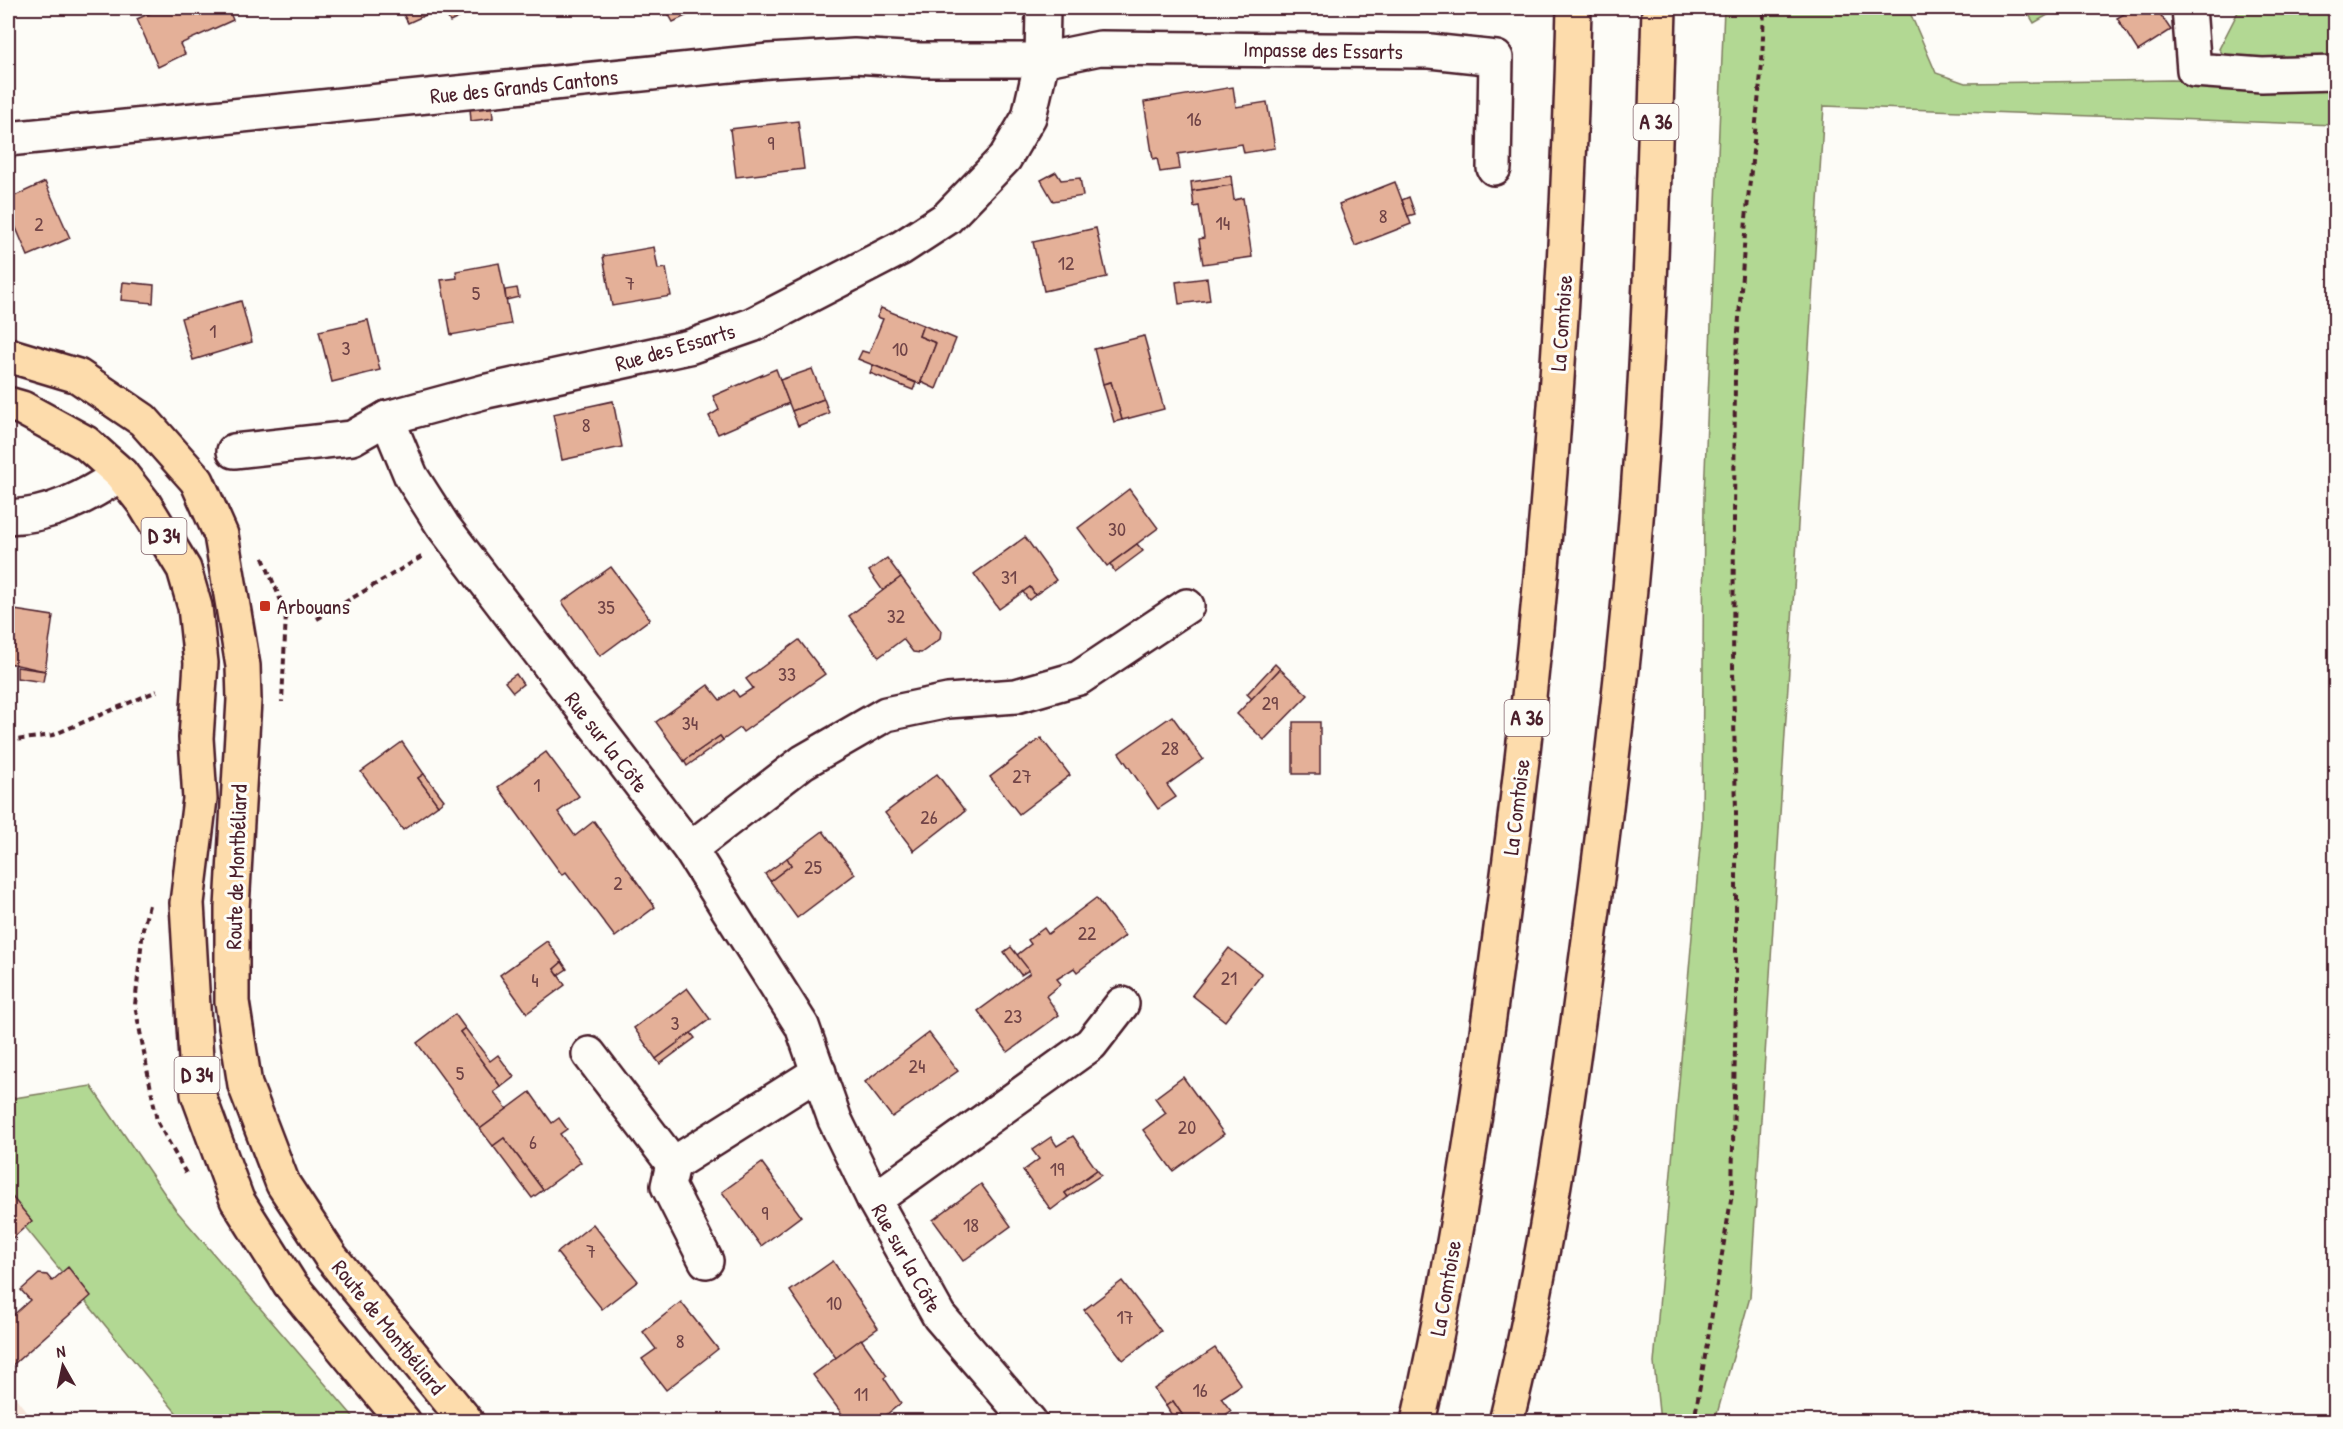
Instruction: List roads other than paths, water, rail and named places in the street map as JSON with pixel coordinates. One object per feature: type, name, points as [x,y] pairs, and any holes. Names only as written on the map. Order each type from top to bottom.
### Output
[{"type":"main road","name":"La Comtoise","points":[[1418,1422],[1451,1257],[1478,1097],[1527,716],[1545,528],[1567,236],[1574,8]]},
{"type":"main road","name":"A 36","points":[[1517,1422],[1525,1346],[1568,1097],[1604,833],[1621,673],[1645,386],[1653,236],[1659,8]]},
{"type":"main road","name":"Route de Montbéliard","points":[[8,355],[78,376],[143,420],[197,481],[213,512],[220,535],[243,666],[244,700],[232,919],[232,1002],[245,1084],[283,1184],[295,1203],[331,1257],[467,1422]]},
{"type":"main road","name":"Route de Montbéliard","points":[[8,404],[22,408],[86,443],[121,474],[143,502],[184,569],[195,607],[201,663],[196,738],[200,799],[187,903],[198,1094],[237,1200],[290,1284],[404,1422]]},
{"type":"main road","name":"A 36","points":[[1506,1422],[1525,1346]]},
{"type":"street","name":"Rue des Essarts","points":[[234,451],[352,438],[387,418],[487,391],[689,347],[752,325],[901,248],[947,218],[1005,158],[1029,117],[1042,60],[1043,8]]},
{"type":"street","points":[[2189,8],[2194,70],[2262,75],[2336,73]]},
{"type":"street","name":"Impasse des Essarts","points":[[1042,60],[1100,48],[1431,51],[1496,58],[1494,168]]},
{"type":"street","name":"Rue des Grands Cantons","points":[[8,139],[769,61],[854,56],[920,60],[1042,60]]},
{"type":"street","name":"Rue sur la Côte","points":[[387,418],[411,476],[452,538],[690,849],[802,1026],[835,1120],[874,1200],[939,1316],[1030,1422]]},
{"type":"street","points":[[8,517],[25,517],[84,498],[121,474]]},
{"type":"street","points":[[690,849],[803,762],[886,714],[948,701],[1016,696],[1079,678],[1187,606]]},
{"type":"street","points":[[874,1200],[1091,1044],[1122,1004]]},
{"type":"street","points":[[590,1054],[673,1164]]},
{"type":"street","points":[[706,1261],[668,1186],[673,1164],[819,1072]]},
{"type":"place","name":"Arbouans","points":[[265,606]]}]
